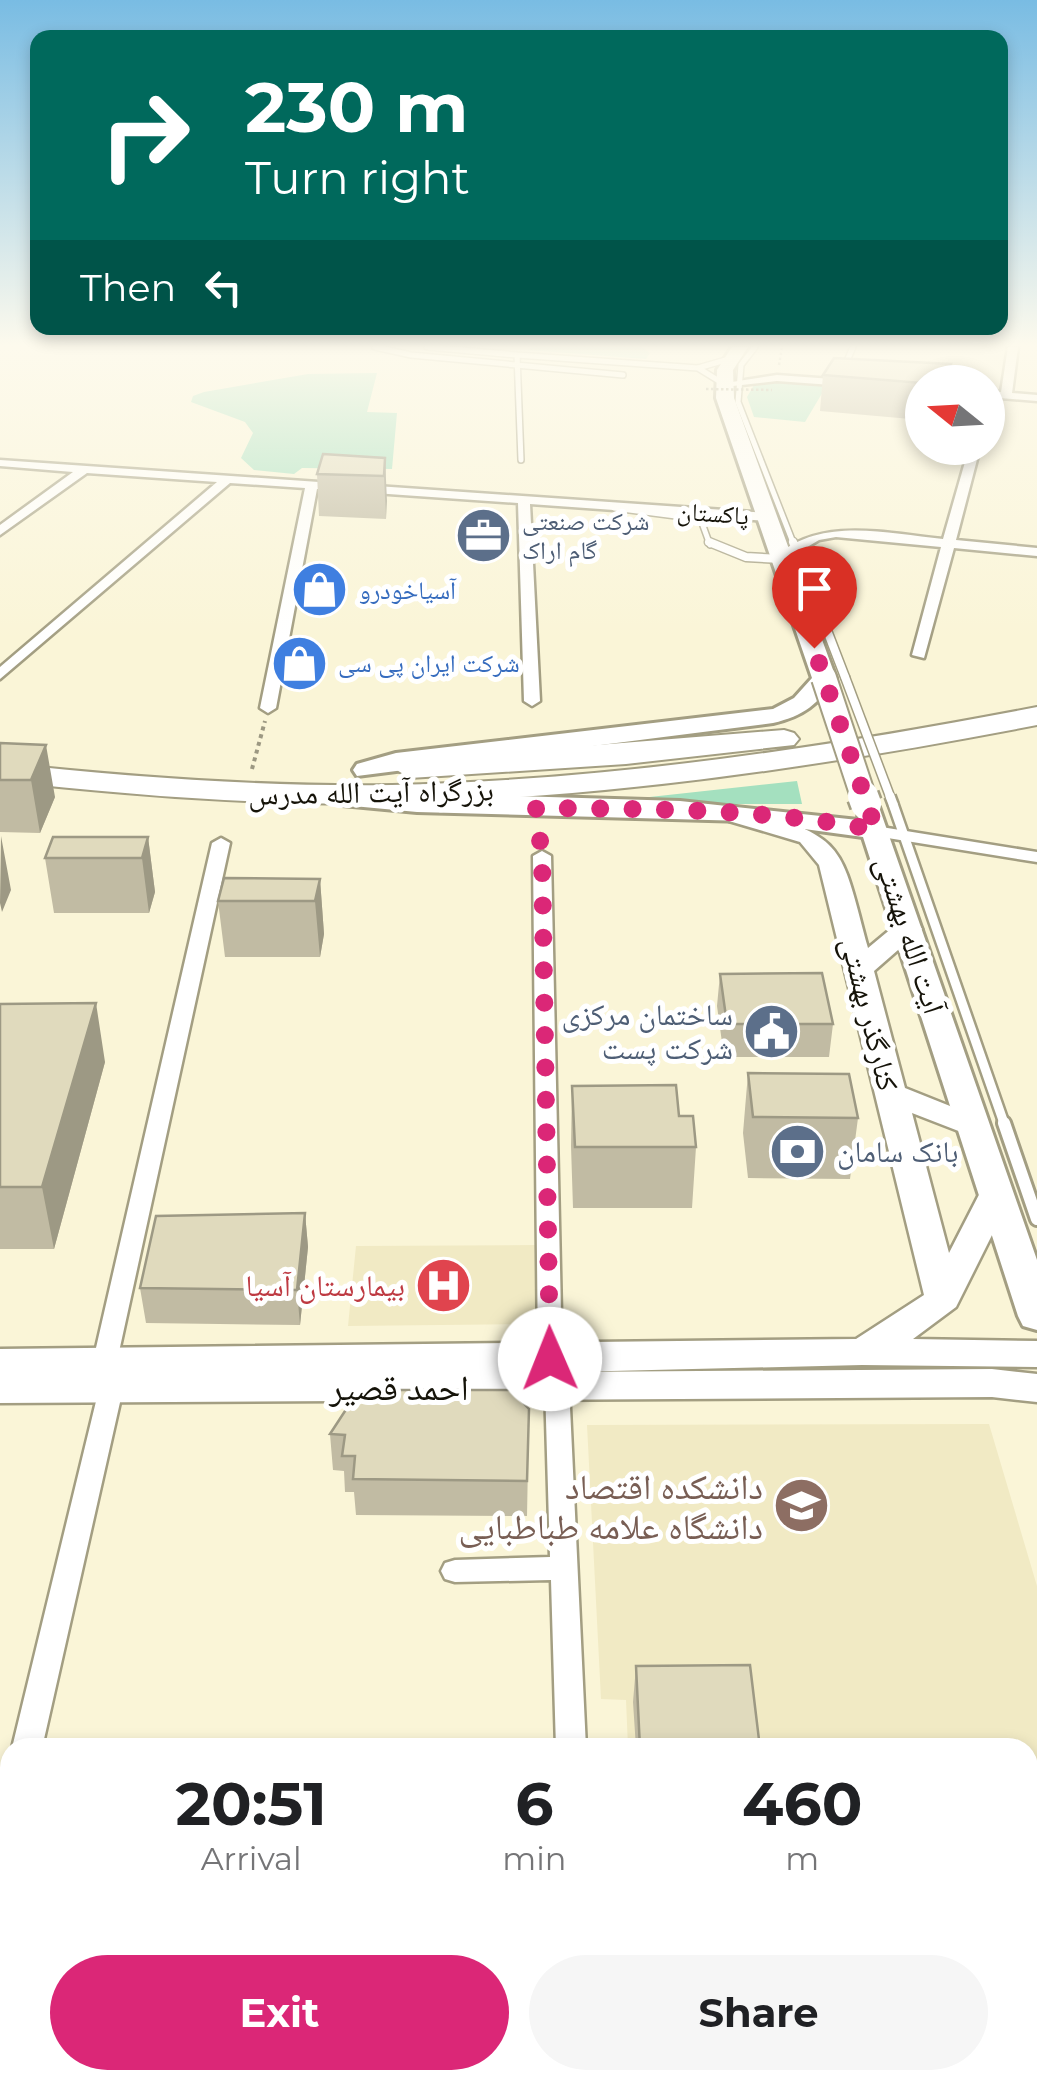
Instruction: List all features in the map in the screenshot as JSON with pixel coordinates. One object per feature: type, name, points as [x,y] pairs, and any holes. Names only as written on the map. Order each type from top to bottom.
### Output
[{"type":"highway","name":"بزرگراه آیت الله مدرس","points":[[4,767],[366,770],[626,755],[760,742],[1037,692]]},
{"type":"highway","name":"بزرگراه آیت الله مدرس","points":[[4,767],[205,792],[307,795],[539,789],[767,767],[1037,716]]},
{"type":"main road","name":"آیت الله بهشتی","points":[[743,444],[885,819],[908,929],[1037,1316]]},
{"type":"main road","points":[[366,770],[396,760],[774,716],[800,707],[834,677]]},
{"type":"main road","points":[[307,795],[422,804],[711,810],[821,819],[885,819]]},
{"type":"main road","name":"کنارگذر بهشتی","points":[[711,810],[783,827],[819,844],[832,863],[943,1298]]},
{"type":"main road","points":[[858,970],[908,929]]},
{"type":"main road","points":[[890,1092],[974,1127]]},
{"type":"main road","points":[[862,1352],[923,1317],[943,1298],[958,1276],[996,1192]]},
{"type":"main road","name":"احمد قصیر","points":[[554,1373],[862,1352],[1037,1354]]},
{"type":"main road","name":"احمد قصیر","points":[[0,1362],[108,1375],[554,1373],[992,1383],[1037,1388]]},
{"type":"main road","name":"احمد قصیر","points":[[0,1389],[108,1375]]},
{"type":"street","name":"پاکستان","points":[[0,463],[768,517]]},
{"type":"street","points":[[918,655],[969,465]]},
{"type":"street","points":[[0,530],[84,469]]},
{"type":"street","points":[[0,675],[227,479]]},
{"type":"street","points":[[268,708],[312,485]]},
{"type":"street","points":[[524,500],[532,701]]},
{"type":"street","points":[[786,554],[836,532],[1037,552]]},
{"type":"street","points":[[885,819],[1037,857]]},
{"type":"street","points":[[29,1738],[222,842]]},
{"type":"street","points":[[542,856],[554,1373],[570,1738]]},
{"type":"street","points":[[455,1571],[564,1568]]},
{"type":"lane","points":[[521,444],[521,460]]},
{"type":"lane","points":[[603,505],[634,514],[692,518],[702,523],[710,545],[746,557],[786,554],[752,444]]},
{"type":"lane","points":[[885,819],[910,858],[1037,1219]]},
{"type":"path","points":[[252,769],[268,708]]},
{"type":"shaded area","name":"بیمارستان آسیا","points":[[536,1245],[538,1324],[348,1326],[356,1246]]},
{"type":"shaded area","name":"دانشکده اقتصاد دانشگاه علامه طباطبایی","points":[[989,1424],[1037,1586],[1037,1738],[628,1738],[626,1700],[601,1699],[587,1425]]},
{"type":"green space","points":[[248,444],[394,444],[392,469],[302,468],[294,474],[254,470],[241,458]]},
{"type":"green space","points":[[797,781],[802,804],[600,804],[604,802]]},
{"type":"building","points":[[323,454],[385,458],[384,476],[317,474]]},
{"type":"building","points":[[0,743],[46,745],[31,780],[0,780]]},
{"type":"building","points":[[53,837],[148,837],[142,858],[45,858]]},
{"type":"building","points":[[224,878],[320,879],[315,901],[218,901]]},
{"type":"building","points":[[822,973],[833,1024],[727,1024],[720,974]]},
{"type":"building","points":[[96,1003],[42,1187],[0,1187],[0,1004]]},
{"type":"building","points":[[748,1073],[849,1074],[858,1118],[753,1117]]},
{"type":"building","points":[[676,1085],[679,1116],[693,1116],[696,1147],[575,1147],[572,1086]]},
{"type":"building","points":[[305,1213],[297,1290],[140,1288],[156,1216]]},
{"type":"building","points":[[378,1390],[511,1390],[529,1409],[527,1481],[353,1479],[355,1456],[342,1456],[345,1435],[330,1434],[347,1408]]},
{"type":"building","points":[[750,1665],[759,1738],[640,1738],[636,1666]]},
{"type":"place","name":"شرکت صنعتی گام اراک","points":[[483,535]]},
{"type":"place","name":"آسیاخودرو","points":[[320,590]]},
{"type":"place","name":"شرکت ایران پی سی","points":[[299,663]]},
{"type":"place","name":"ساختمان مرکزی شرکت پست","points":[[772,1031]]},
{"type":"place","name":"بانک سامان","points":[[798,1151]]},
{"type":"place","name":"بیمارستان آسیا","points":[[444,1285]]},
{"type":"place","name":"دانشکده اقتصاد دانشگاه علامه طباطبایی","points":[[802,1506]]},
{"type":"route","points":[[550,1359],[542,1048],[542,856],[536,808],[711,810],[821,819],[876,830],[814,648]]}]
